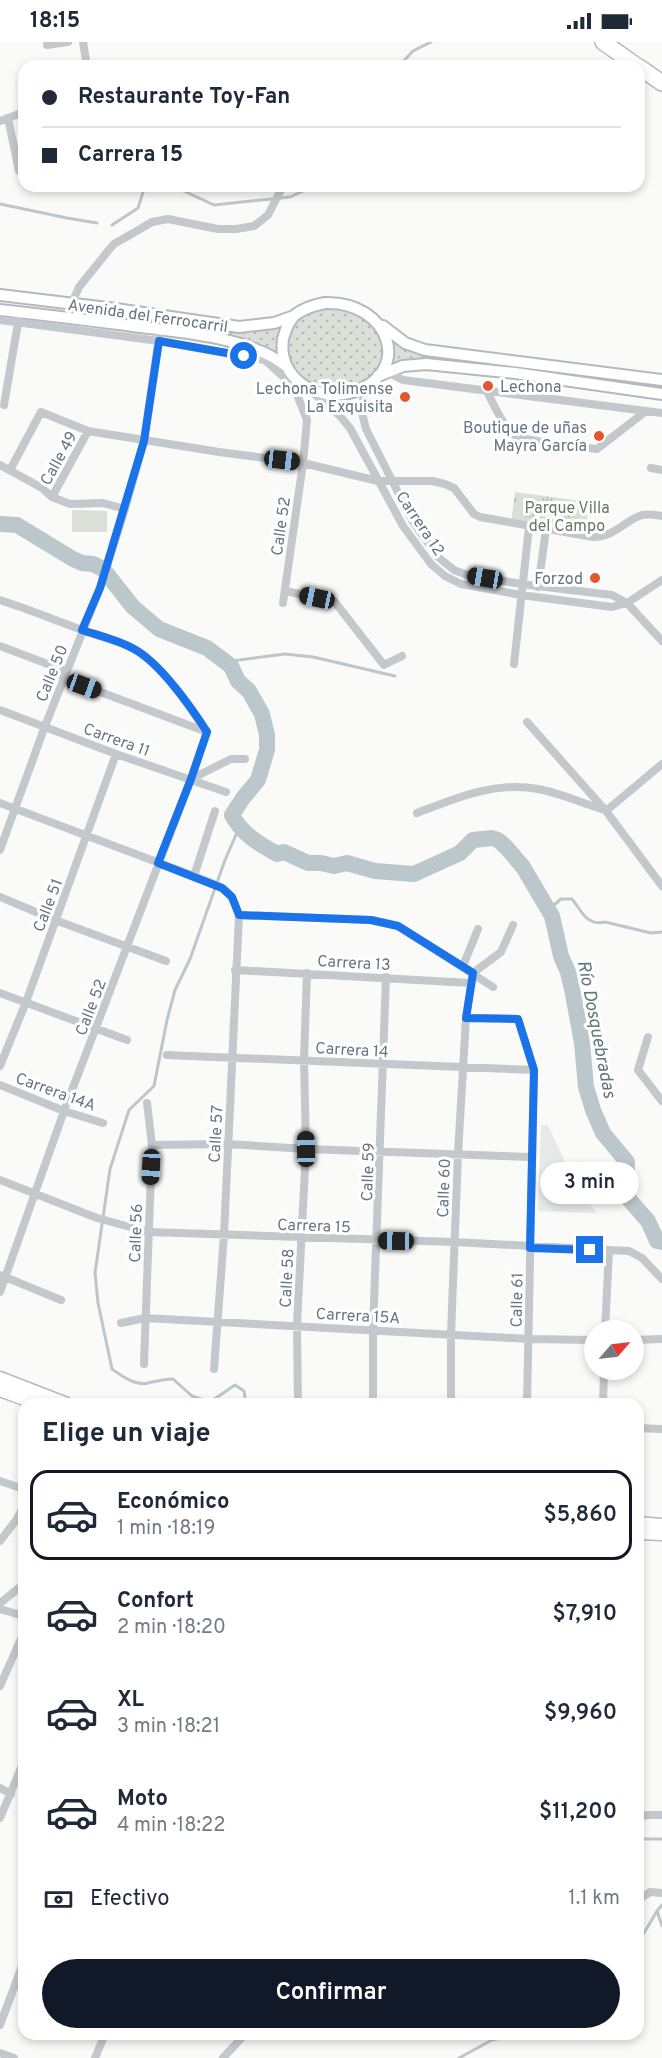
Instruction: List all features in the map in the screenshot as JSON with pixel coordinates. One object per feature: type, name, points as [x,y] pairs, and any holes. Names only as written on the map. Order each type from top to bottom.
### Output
[{"type":"highway","points":[[603,42],[628,60]]},
{"type":"highway","points":[[645,72],[662,83]]},
{"type":"main road","name":"Avenida del Ferrocarril","points":[[0,296],[116,309],[239,327],[274,324],[294,316]]},
{"type":"main road","points":[[662,380],[425,350],[405,343],[357,308],[336,303],[314,306],[294,316],[287,327],[283,341],[283,354],[287,367],[297,381],[311,391],[324,394],[338,395],[351,392],[364,387],[389,370],[415,364],[515,373],[662,394]]},
{"type":"main road","name":"Avenida del Ferrocarril","points":[[0,310],[19,317],[237,343],[257,350],[287,367]]},
{"type":"main road","points":[[376,320],[384,333],[388,347],[384,367],[376,377]]},
{"type":"main road","points":[[0,1378],[52,1398]]},
{"type":"main road","points":[[0,1390],[22,1398]]},
{"type":"main road","points":[[644,1524],[662,1525]]},
{"type":"main road","points":[[644,1533],[662,1534]]},
{"type":"street","points":[[47,45],[68,42]]},
{"type":"street","points":[[83,42],[86,60]]},
{"type":"street","points":[[18,114],[4,120],[18,168]]},
{"type":"street","points":[[71,305],[79,288],[114,244],[152,222],[176,219],[199,226],[236,229],[254,226],[268,215],[280,192]]},
{"type":"street","points":[[0,320],[19,317],[4,405]]},
{"type":"street","name":"Calle 52","points":[[160,335],[265,360],[287,380],[303,406],[307,420],[303,463],[283,603]]},
{"type":"street","name":"Calle 50","points":[[0,850],[64,674],[100,588],[144,441],[160,335]]},
{"type":"street","points":[[389,370],[403,380],[662,413]]},
{"type":"street","points":[[0,375],[9,377]]},
{"type":"street","name":"Carrera 12","points":[[364,387],[363,423],[413,522],[438,556],[454,570],[538,587],[612,596],[627,603]]},
{"type":"street","points":[[486,390],[508,430],[514,436],[566,445],[597,449],[646,411]]},
{"type":"street","name":"Carrera 12","points":[[311,391],[340,416],[350,428],[403,526],[431,564],[445,576],[461,584],[521,595],[612,607],[627,603]]},
{"type":"street","points":[[10,470],[41,412],[88,431],[144,441],[303,463],[378,481],[432,481],[445,484],[454,488],[474,514],[480,517],[546,530],[604,537],[644,514],[662,516]]},
{"type":"street","name":"Calle 49","points":[[52,497],[88,431]]},
{"type":"street","points":[[0,465],[42,488],[52,497],[70,504],[103,503],[124,509]]},
{"type":"street","points":[[651,468],[662,470]]},
{"type":"street","points":[[514,664],[529,527]]},
{"type":"street","points":[[538,587],[546,530]]},
{"type":"street","points":[[431,564],[438,556]]},
{"type":"street","points":[[662,580],[627,603],[662,641]]},
{"type":"street","points":[[285,591],[334,601],[384,665],[402,656]]},
{"type":"street","points":[[0,600],[118,641],[146,657],[179,693],[207,732]]},
{"type":"street","points":[[0,646],[207,732]]},
{"type":"street","name":"Carrera 11","points":[[0,710],[226,792]]},
{"type":"street","points":[[527,722],[606,811],[662,886]]},
{"type":"street","name":"Calle 52","points":[[0,1292],[3,1276],[36,1194],[64,1111],[97,1029],[207,732]]},
{"type":"street","name":"Calle 51","points":[[0,1066],[26,1002],[116,754]]},
{"type":"street","points":[[191,779],[231,759],[245,759]]},
{"type":"street","points":[[606,811],[662,764]]},
{"type":"street","points":[[417,813],[480,790],[524,788],[556,794],[606,811]]},
{"type":"street","points":[[0,803],[194,876],[215,811]]},
{"type":"street","name":"Calle 57","points":[[194,876],[229,893],[239,915],[224,1235],[214,1369]]},
{"type":"street","points":[[0,897],[166,961]]},
{"type":"street","points":[[239,915],[386,922],[398,926],[493,987]]},
{"type":"street","points":[[473,973],[501,952],[513,925]]},
{"type":"street","points":[[463,966],[478,929]]},
{"type":"street","name":"Carrera 13","points":[[235,970],[471,982]]},
{"type":"street","name":"Calle 58","points":[[298,1398],[297,1326],[306,1149],[304,1060],[307,973]]},
{"type":"street","name":"Calle 60","points":[[451,1398],[451,1334],[458,1154],[466,1018],[473,973]]},
{"type":"street","name":"Calle 59","points":[[373,1398],[373,1329],[386,977]]},
{"type":"street","points":[[0,993],[127,1040]]},
{"type":"street","name":"Calle 61","points":[[466,1018],[518,1019],[534,1070],[527,1398]]},
{"type":"street","points":[[648,1037],[638,1070],[662,1101]]},
{"type":"street","name":"Carrera 14","points":[[167,1054],[534,1070]]},
{"type":"street","name":"Carrera 14A","points":[[0,1085],[64,1111],[103,1123]]},
{"type":"street","name":"Calle 56","points":[[144,1364],[152,1145],[147,1103]]},
{"type":"street","points":[[152,1145],[228,1144],[531,1158]]},
{"type":"street","name":"Carrera 15","points":[[0,1180],[97,1218],[148,1232],[454,1242],[530,1248],[628,1251],[642,1258],[662,1279]]},
{"type":"street","points":[[606,1320],[609,1251]]},
{"type":"street","points":[[3,1276],[61,1300]]},
{"type":"street","name":"Carrera 15A","points":[[121,1323],[145,1318],[529,1339],[584,1340]]},
{"type":"street","points":[[644,1340],[662,1339]]},
{"type":"street","points":[[603,1398],[604,1380]]},
{"type":"street","points":[[644,1428],[662,1429]]},
{"type":"street","points":[[0,1481],[18,1486]]},
{"type":"street","points":[[0,1541],[18,1518]]},
{"type":"street","points":[[0,1603],[18,1589]]},
{"type":"street","points":[[0,1609],[18,1614]]},
{"type":"street","points":[[0,1686],[18,1646]]},
{"type":"street","points":[[0,1818],[18,1776]]},
{"type":"street","points":[[0,1788],[11,1794]]},
{"type":"street","points":[[644,1816],[662,1815]]},
{"type":"street","points":[[644,1896],[650,1893],[661,1893]]},
{"type":"street","points":[[0,2025],[18,1976]]},
{"type":"street","points":[[95,2058],[102,2040]]},
{"type":"street","points":[[222,2058],[239,2040]]},
{"type":"street","points":[[0,2053],[14,2058]]},
{"type":"shaded area","points":[[541,1125],[548,1125],[571,1175],[597,1213],[538,1211]]},
{"type":"green space","points":[[347,304],[394,336],[440,353],[439,365],[426,364],[324,394],[257,350],[160,330],[160,316],[239,327],[304,310]]},
{"type":"green space","name":"Parque Villa del Campo","points":[[515,492],[589,502],[585,536],[511,524]]},
{"type":"green space","points":[[72,510],[107,511],[107,532],[72,532]]},
{"type":"waterway","points":[[405,60],[413,51],[431,42]]},
{"type":"waterway","points":[[112,225],[138,208],[143,192]]},
{"type":"waterway","points":[[186,192],[214,205],[290,197],[301,192]]},
{"type":"waterway","points":[[0,204],[97,223]]},
{"type":"waterway","name":"Río Dosquebradas","points":[[0,524],[17,525],[73,559],[103,569],[133,607],[159,629],[207,648],[231,666],[238,681],[249,691],[262,714],[267,735],[267,750],[258,780],[232,815],[246,833],[264,846],[277,854],[284,852],[308,863],[334,866],[347,863],[375,871],[414,874],[460,853],[473,840],[492,838],[506,847],[523,867],[552,916],[573,994],[582,1043],[586,1087],[593,1110],[603,1133],[627,1162],[626,1196],[648,1221],[657,1241],[662,1242]]},
{"type":"waterway","points":[[224,662],[285,654],[313,657],[395,676]]},
{"type":"waterway","points":[[198,1398],[192,1396],[173,1379],[143,1384],[129,1380],[112,1369],[98,1303],[95,1273],[110,1169],[129,1110],[154,1086],[175,990],[190,959],[225,860],[239,828]]},
{"type":"waterway","points":[[547,907],[553,906],[561,899],[572,899],[585,916],[593,922],[605,922],[651,933],[662,932]]},
{"type":"waterway","points":[[216,1398],[235,1385],[244,1391],[245,1398]]},
{"type":"waterway","points":[[644,1839],[662,1839]]},
{"type":"waterway","points":[[662,1905],[657,1911],[662,1926]]},
{"type":"waterway","points":[[644,1933],[657,1911]]},
{"type":"waterway","points":[[459,2058],[492,2040]]},
{"type":"place","name":"Lechona","points":[[488,386]]},
{"type":"place","name":"Lechona Tolimense La Exquisita","points":[[405,397]]},
{"type":"place","name":"Boutique de uñas Mayra García","points":[[599,436]]},
{"type":"place","name":"Forzod","points":[[595,578]]},
{"type":"route","points":[[244,356],[159,341],[144,441],[100,588],[82,630],[118,641],[146,657],[179,693],[207,732],[158,863],[222,888],[234,900],[239,915],[386,922],[398,926],[473,973],[466,1018],[518,1019],[534,1070],[530,1248],[590,1250]]}]
